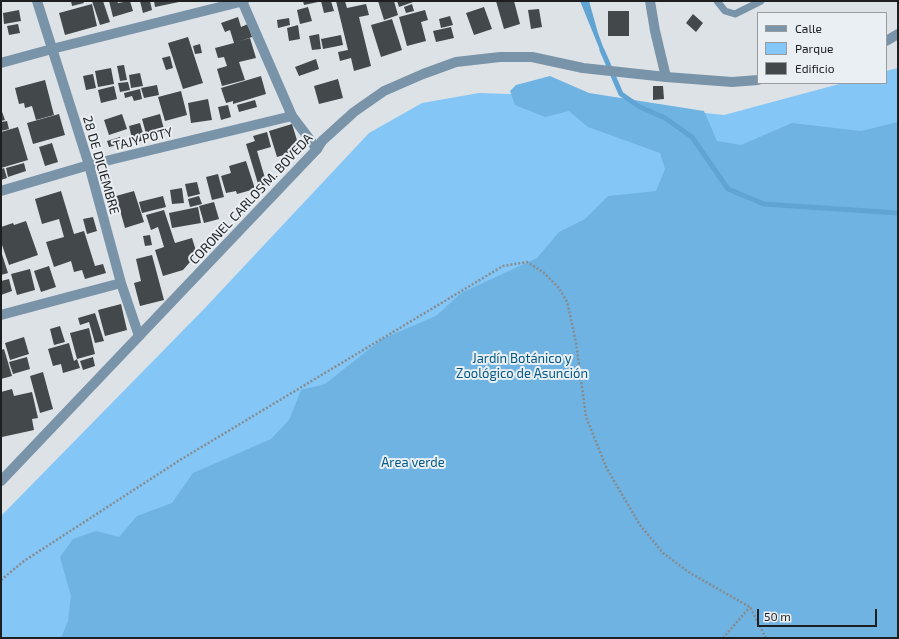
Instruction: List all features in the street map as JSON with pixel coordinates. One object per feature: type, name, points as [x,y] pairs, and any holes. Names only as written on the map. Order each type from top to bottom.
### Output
[{"type":"street","name":"28 DE DICIEMBRE","points":[[37,1],[89,165],[121,283],[139,336]]},
{"type":"street","points":[[1,63],[243,1],[292,116],[317,149]]},
{"type":"street","points":[[650,1],[655,31],[666,77],[732,82],[757,80]]},
{"type":"street","points":[[887,40],[898,34]]},
{"type":"street","name":"CORONEL CARLOS M. BOVEDA","points":[[1,481],[317,149],[322,141],[354,112],[384,91],[456,62],[500,57],[532,58],[583,68],[666,77]]},
{"type":"street","name":"TAJY POTY","points":[[1,191],[89,165],[292,116]]},
{"type":"street","points":[[1,315],[121,283]]},
{"type":"lane","points":[[716,1],[725,11],[735,14],[760,1]]},
{"type":"path","points":[[1,580],[24,561],[187,456],[502,266],[527,262],[543,272],[559,288],[567,302],[576,342],[586,417],[607,470],[640,525],[662,552],[690,573],[750,607],[766,638]]},
{"type":"path","points":[[723,638],[750,607]]},
{"type":"green space","name":"Jardín Botánico y Zoológico de Asunción","points":[[898,68],[898,638],[1,638],[1,516],[204,309],[369,133],[422,103],[479,93],[540,95],[724,115],[839,84],[887,84],[887,71]]},
{"type":"green space","name":"Jardín Botánico y Zoológico de Asunción","points":[[550,76],[589,93],[704,111],[717,141],[741,145],[792,123],[861,131],[898,122],[898,638],[61,638],[68,621],[71,596],[60,557],[73,539],[96,531],[119,537],[137,516],[172,503],[193,473],[271,439],[289,420],[301,390],[325,384],[382,339],[436,316],[461,293],[537,258],[559,232],[585,219],[608,196],[656,191],[665,169],[660,153],[588,127],[569,111],[545,117],[515,105],[510,91],[516,85]]},
{"type":"shaded area","points":[[580,1],[589,1],[606,55],[602,55]]},
{"type":"building","points":[[71,1],[83,1],[84,3],[72,6]]},
{"type":"building","points":[[92,1],[103,1],[110,22],[100,25]]},
{"type":"building","points":[[109,1],[117,1],[118,3],[130,1],[133,11],[113,17]]},
{"type":"building","points":[[140,1],[150,1],[152,10],[143,13]]},
{"type":"building","points":[[154,1],[179,1],[179,2],[155,7]]},
{"type":"building","points":[[303,1],[318,1],[318,2],[304,5]]},
{"type":"building","points":[[321,1],[331,1],[334,11],[324,13]]},
{"type":"building","points":[[336,1],[345,1],[347,8],[366,4],[369,15],[359,17],[371,66],[354,71],[351,58],[340,61],[338,52],[348,50]]},
{"type":"building","points":[[378,1],[394,1],[398,15],[384,20]]},
{"type":"building","points":[[397,1],[416,1],[399,7]]},
{"type":"building","points":[[496,1],[514,1],[520,24],[504,29]]},
{"type":"building","points":[[92,4],[97,26],[65,35],[59,13]]},
{"type":"building","points":[[412,4],[414,11],[406,13],[404,7]]},
{"type":"building","points":[[308,7],[312,21],[300,24],[297,10]]},
{"type":"building","points":[[484,7],[492,29],[474,35],[466,13]]},
{"type":"building","points":[[539,9],[542,27],[531,29],[528,10]]},
{"type":"building","points":[[19,10],[21,21],[4,24],[3,13]]},
{"type":"building","points":[[425,10],[428,20],[421,22],[426,41],[407,46],[399,17]]},
{"type":"building","points":[[608,11],[629,11],[629,36],[608,36]]},
{"type":"building","points":[[693,14],[703,23],[696,32],[686,23]]},
{"type":"building","points":[[450,16],[453,25],[441,28],[439,19]]},
{"type":"building","points":[[238,17],[241,27],[248,24],[252,37],[240,41],[250,38],[256,58],[239,62],[245,80],[222,86],[217,69],[227,66],[224,57],[218,58],[215,48],[234,43],[230,30],[225,32],[221,23]]},
{"type":"building","points":[[289,18],[290,25],[278,28],[277,20]]},
{"type":"building","points":[[392,19],[402,50],[381,57],[371,25]]},
{"type":"building","points":[[18,24],[20,33],[9,35],[7,26]]},
{"type":"building","points":[[298,25],[300,39],[289,41],[287,28]]},
{"type":"building","points":[[451,27],[454,38],[436,42],[433,31]]},
{"type":"building","points":[[319,34],[321,49],[312,50],[309,36]]},
{"type":"building","points":[[341,35],[343,45],[323,49],[321,39]]},
{"type":"building","points":[[188,37],[203,83],[183,89],[168,43]]},
{"type":"building","points":[[200,44],[202,53],[195,54],[193,46]]},
{"type":"building","points":[[170,56],[173,68],[166,70],[162,58]]},
{"type":"building","points":[[316,59],[319,69],[299,76],[295,67]]},
{"type":"building","points":[[124,65],[127,80],[120,81],[117,66]]},
{"type":"building","points":[[111,68],[114,84],[98,87],[95,71]]},
{"type":"building","points":[[140,73],[143,86],[131,88],[129,75]]},
{"type":"building","points":[[93,74],[96,88],[86,90],[83,76]]},
{"type":"building","points":[[261,76],[266,94],[233,104],[233,101],[226,103],[221,88]]},
{"type":"building","points":[[338,79],[343,98],[319,104],[314,86]]},
{"type":"building","points":[[45,80],[54,115],[36,120],[32,106],[25,108],[24,103],[19,104],[15,88]]},
{"type":"building","points":[[128,82],[130,90],[120,92],[118,83]]},
{"type":"building","points":[[157,85],[159,95],[144,98],[141,88]]},
{"type":"building","points":[[114,86],[117,99],[101,103],[98,90]]},
{"type":"building","points":[[653,86],[663,86],[664,99],[653,100]]},
{"type":"building","points":[[140,89],[142,99],[134,101],[132,96],[125,98],[124,93]]},
{"type":"building","points":[[181,91],[187,115],[165,121],[158,97]]},
{"type":"building","points":[[208,99],[212,120],[191,123],[188,103]]},
{"type":"building","points":[[255,100],[257,107],[239,112],[237,105]]},
{"type":"building","points":[[228,105],[231,117],[221,120],[218,107]]},
{"type":"building","points":[[1,109],[5,120],[1,121]]},
{"type":"building","points":[[59,114],[65,135],[33,144],[27,123]]},
{"type":"building","points":[[122,114],[127,129],[109,135],[104,120]]},
{"type":"building","points":[[160,114],[165,133],[147,137],[142,119]]},
{"type":"building","points":[[7,121],[9,129],[1,131],[1,122]]},
{"type":"building","points":[[140,123],[145,140],[133,143],[129,126]]},
{"type":"building","points":[[292,124],[300,150],[277,157],[269,131]]},
{"type":"building","points":[[18,127],[28,160],[1,168],[1,132]]},
{"type":"building","points":[[267,132],[271,147],[257,151],[267,185],[259,187],[246,144],[255,141],[253,136]]},
{"type":"building","points":[[120,137],[121,144],[109,147],[107,141]]},
{"type":"building","points":[[52,143],[58,162],[45,166],[39,147]]},
{"type":"building","points":[[246,161],[255,189],[237,194],[236,191],[226,193],[221,176],[231,173],[229,166]]},
{"type":"building","points":[[24,163],[26,171],[8,177],[6,168]]},
{"type":"building","points":[[4,168],[7,178],[1,180],[1,169]]},
{"type":"building","points":[[218,174],[224,197],[212,200],[206,177]]},
{"type":"building","points":[[197,182],[200,194],[188,197],[185,184]]},
{"type":"building","points":[[182,188],[184,203],[172,204],[170,190]]},
{"type":"building","points":[[61,191],[74,234],[84,231],[95,266],[103,264],[106,273],[85,279],[82,270],[74,272],[71,261],[54,267],[46,242],[64,237],[59,219],[42,224],[35,199]]},
{"type":"building","points":[[134,191],[144,222],[125,228],[116,196]]},
{"type":"building","points":[[163,196],[166,207],[142,213],[139,202]]},
{"type":"building","points":[[199,196],[202,204],[190,207],[188,199]]},
{"type":"building","points":[[214,202],[219,219],[204,223],[199,206]]},
{"type":"building","points":[[198,207],[201,223],[172,228],[169,213]]},
{"type":"building","points":[[164,210],[175,243],[192,238],[197,254],[183,270],[163,276],[155,250],[164,247],[158,227],[151,230],[146,215]]},
{"type":"building","points":[[93,217],[97,231],[87,234],[83,219]]},
{"type":"building","points":[[26,221],[38,255],[9,265],[1,242],[1,227]]},
{"type":"building","points":[[150,235],[152,245],[145,246],[143,236]]},
{"type":"building","points":[[1,251],[8,273],[1,275]]},
{"type":"building","points":[[152,255],[164,300],[140,306],[134,283],[141,281],[136,259]]},
{"type":"building","points":[[49,266],[56,287],[41,292],[34,271]]},
{"type":"building","points":[[30,269],[35,290],[17,295],[11,274]]},
{"type":"building","points":[[9,279],[12,291],[1,295],[1,281]]},
{"type":"building","points":[[121,304],[127,330],[105,336],[98,310]]},
{"type":"building","points":[[95,313],[104,341],[95,343],[89,322],[80,325],[78,318]]},
{"type":"building","points":[[60,326],[65,342],[54,345],[50,329]]},
{"type":"building","points":[[89,328],[95,354],[77,359],[70,333]]},
{"type":"building","points":[[24,337],[29,354],[10,360],[5,343]]},
{"type":"building","points":[[69,343],[74,361],[77,359],[80,368],[63,373],[61,364],[53,366],[48,349]]},
{"type":"building","points":[[4,349],[12,376],[1,379],[1,350]]},
{"type":"building","points":[[27,357],[30,369],[13,374],[9,362]]},
{"type":"building","points":[[93,357],[95,366],[83,370],[80,361]]},
{"type":"building","points":[[43,372],[53,409],[40,413],[30,376]]},
{"type":"building","points":[[12,389],[14,396],[32,392],[38,418],[32,419],[34,430],[2,437],[1,392]]},
{"type":"waterway","points":[[602,50],[621,94],[640,107],[665,118],[692,137],[728,189],[764,204],[898,213]]},
{"type":"park label","name":"Area verde","points":[[413,463]]}]
